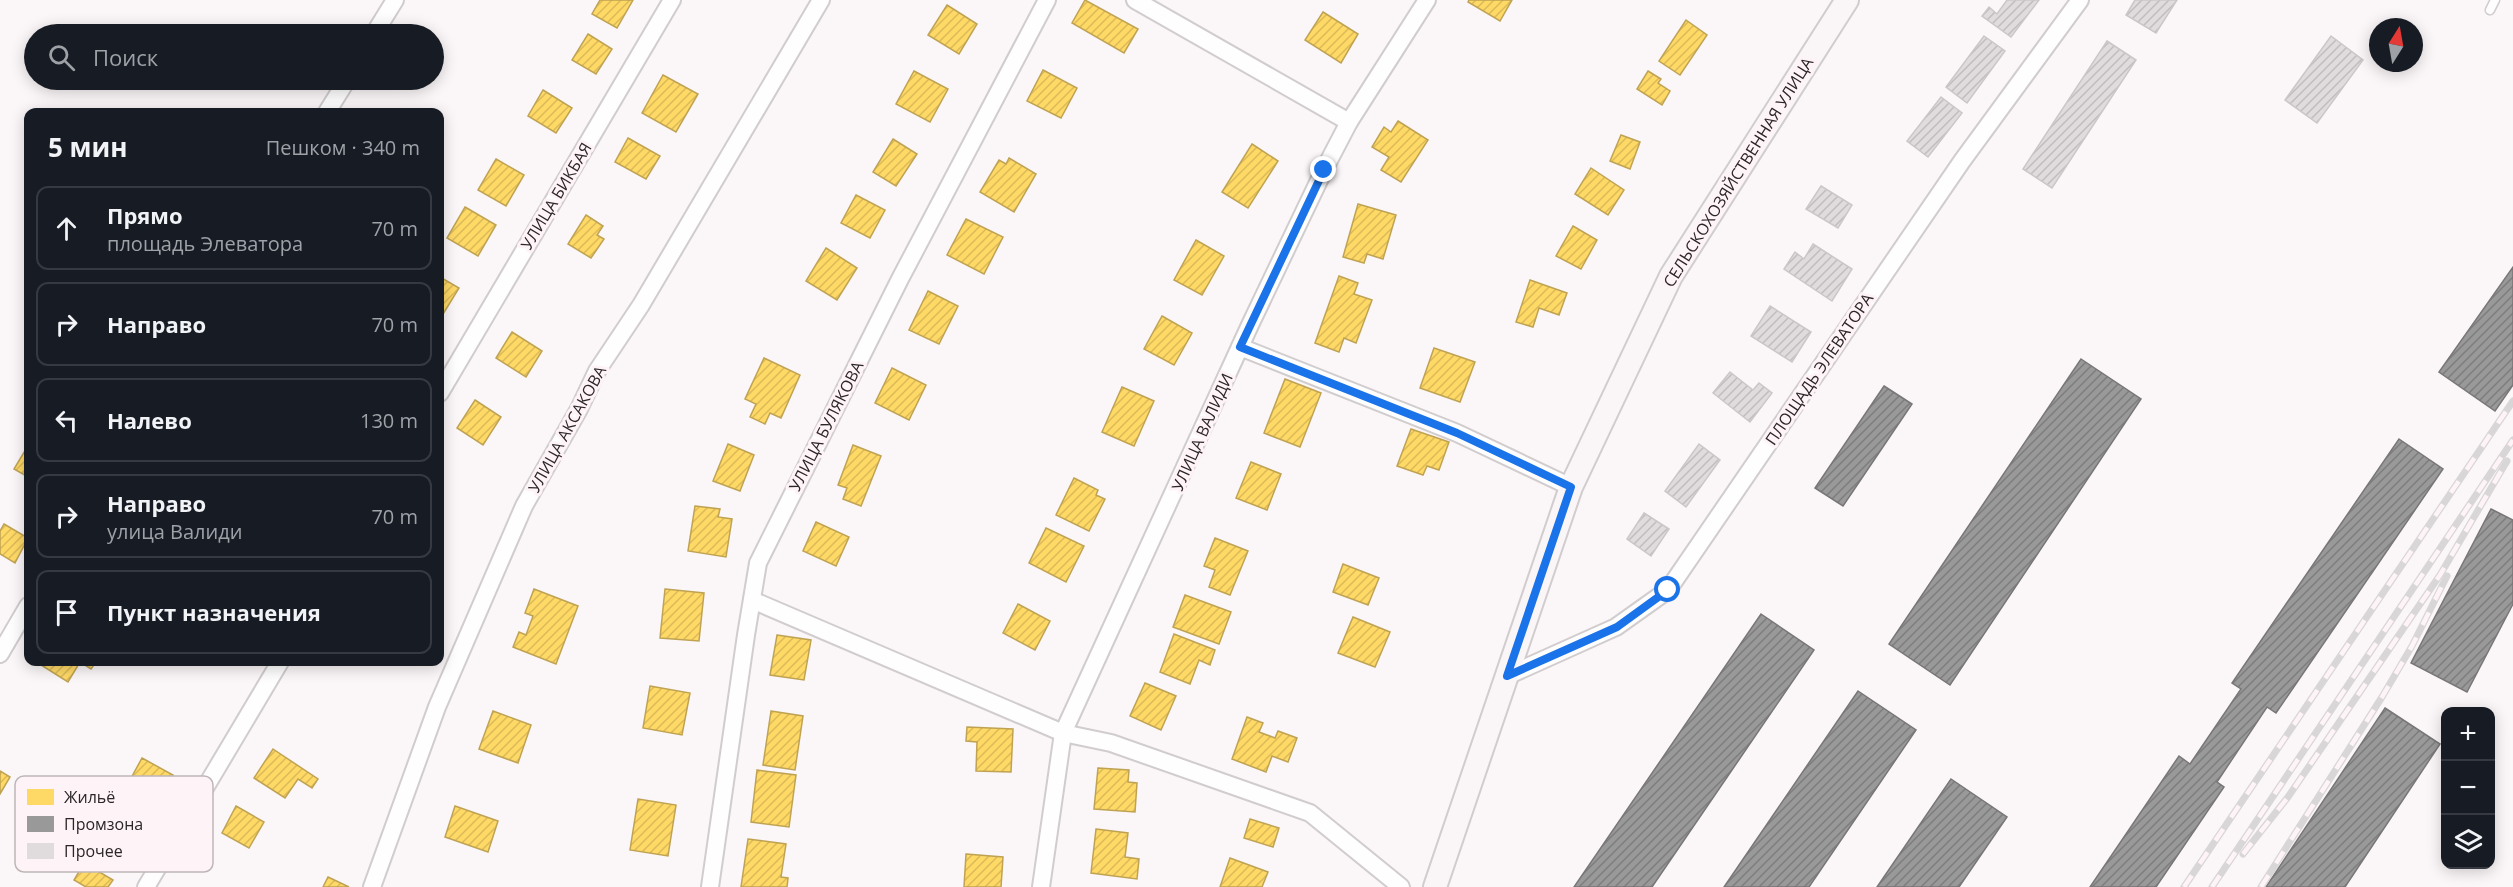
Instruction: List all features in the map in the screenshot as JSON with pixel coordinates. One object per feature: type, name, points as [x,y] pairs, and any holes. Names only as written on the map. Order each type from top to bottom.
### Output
[{"type":"main road","name":"СЕЛЬСКОХОЗЯЙСТВЕННАЯ УЛИЦА","points":[[1435,887],[1571,487],[1671,276],[1847,0]]},
{"type":"street","points":[[380,24],[395,0]]},
{"type":"street","name":"УЛИЦА БИКБАЯ","points":[[444,386],[672,0]]},
{"type":"street","name":"УЛИЦА АКСАКОВА","points":[[372,887],[437,707],[524,506],[579,409],[597,371],[641,305],[821,0]]},
{"type":"street","name":"УЛИЦА БУЛЯКОВА","points":[[710,887],[758,563],[900,279],[1047,0]]},
{"type":"street","points":[[1135,0],[1349,122]]},
{"type":"street","name":"УЛИЦА ВАЛИДИ","points":[[1041,887],[1063,733],[1240,347],[1349,122],[1427,0]]},
{"type":"street","name":"ПЛОЩАДЬ ЭЛЕВАТОРА","points":[[1507,676],[1617,627],[1668,590],[1962,161],[2080,0]]},
{"type":"street","points":[[330,108],[341,90]]},
{"type":"street","points":[[1240,347],[1457,433],[1571,487]]},
{"type":"street","points":[[752,600],[1063,733],[1111,743],[1310,813],[1401,887]]},
{"type":"street","points":[[0,654],[24,613]]},
{"type":"street","points":[[212,776],[278,666]]},
{"type":"street","points":[[146,887],[155,872]]},
{"type":"lane","points":[[2490,10],[2495,0]]},
{"type":"building: Жильё","points":[[600,0],[633,0],[617,28],[592,14]]},
{"type":"building: Жильё","points":[[1085,0],[1138,29],[1124,53],[1072,23]]},
{"type":"building: Жильё","points":[[1469,0],[1512,0],[1500,21],[1468,2]]},
{"type":"building: Жильё","points":[[947,5],[977,24],[959,54],[928,35]]},
{"type":"building: Жильё","points":[[1323,12],[1358,34],[1341,63],[1305,40]]},
{"type":"building: Жильё","points":[[1686,20],[1707,35],[1680,75],[1659,61]]},
{"type":"building: Жильё","points":[[588,34],[612,49],[596,74],[572,60]]},
{"type":"building: Жильё","points":[[1043,70],[1077,88],[1061,118],[1027,101]]},
{"type":"building: Жильё","points":[[914,71],[948,89],[930,122],[896,104]]},
{"type":"building: Жильё","points":[[1648,71],[1661,79],[1658,83],[1670,91],[1662,105],[1637,89]]},
{"type":"building: Жильё","points":[[663,75],[698,94],[676,132],[642,113]]},
{"type":"building: Жильё","points":[[543,90],[572,108],[556,133],[528,116]]},
{"type":"building: Жильё","points":[[1398,121],[1428,140],[1401,182],[1381,170],[1389,157],[1372,147],[1384,127],[1391,132]]},
{"type":"building: Жильё","points":[[1621,135],[1640,142],[1630,169],[1610,161]]},
{"type":"building: Жильё","points":[[628,138],[660,156],[646,179],[615,162]]},
{"type":"building: Жильё","points":[[893,139],[917,154],[896,186],[873,172]]},
{"type":"building: Жильё","points":[[1252,144],[1278,161],[1248,208],[1222,192]]},
{"type":"building: Жильё","points":[[1009,158],[1036,174],[1014,212],[980,192],[999,160],[1006,164]]},
{"type":"building: Жильё","points":[[496,159],[524,175],[506,206],[478,190]]},
{"type":"building: Жильё","points":[[1591,168],[1624,190],[1608,215],[1575,194]]},
{"type":"building: Жильё","points":[[856,195],[885,210],[870,238],[841,223]]},
{"type":"building: Жильё","points":[[1358,204],[1396,215],[1383,259],[1367,254],[1364,263],[1343,257]]},
{"type":"building: Жильё","points":[[465,207],[496,225],[478,256],[447,238]]},
{"type":"building: Жильё","points":[[586,215],[603,226],[597,235],[604,239],[591,258],[568,244]]},
{"type":"building: Жильё","points":[[966,219],[1003,237],[984,274],[947,255]]},
{"type":"building: Жильё","points":[[1573,226],[1597,240],[1581,269],[1556,256]]},
{"type":"building: Жильё","points":[[1196,240],[1224,256],[1202,295],[1174,280]]},
{"type":"building: Жильё","points":[[826,248],[857,268],[837,300],[806,281]]},
{"type":"building: Жильё","points":[[1339,276],[1358,283],[1354,294],[1372,300],[1356,343],[1344,338],[1339,352],[1315,343]]},
{"type":"building: Жильё","points":[[444,279],[459,288],[444,312]]},
{"type":"building: Жильё","points":[[1530,280],[1567,293],[1559,315],[1539,308],[1533,327],[1516,322]]},
{"type":"building: Жильё","points":[[928,291],[958,306],[939,344],[909,330]]},
{"type":"building: Жильё","points":[[1162,316],[1192,333],[1174,365],[1144,349]]},
{"type":"building: Жильё","points":[[512,332],[542,351],[526,377],[496,358]]},
{"type":"building: Жильё","points":[[1434,348],[1475,362],[1460,402],[1420,388]]},
{"type":"building: Жильё","points":[[764,358],[800,375],[781,418],[770,413],[765,424],[750,417],[756,404],[745,399]]},
{"type":"building: Жильё","points":[[892,368],[926,385],[909,420],[875,403]]},
{"type":"building: Жильё","points":[[1285,379],[1321,393],[1300,447],[1264,433]]},
{"type":"building: Жильё","points":[[1122,387],[1154,401],[1134,446],[1102,432]]},
{"type":"building: Жильё","points":[[475,400],[501,417],[483,445],[457,428]]},
{"type":"building: Жильё","points":[[1411,429],[1449,442],[1439,470],[1427,466],[1423,475],[1397,466]]},
{"type":"building: Жильё","points":[[728,444],[754,455],[740,491],[713,481]]},
{"type":"building: Жильё","points":[[853,445],[881,456],[861,506],[843,499],[847,488],[838,485]]},
{"type":"building: Жильё","points":[[24,452],[24,475],[14,469]]},
{"type":"building: Жильё","points":[[1251,462],[1281,474],[1267,510],[1236,498]]},
{"type":"building: Жильё","points":[[1074,478],[1098,490],[1096,495],[1105,499],[1089,531],[1056,515]]},
{"type":"building: Жильё","points":[[695,506],[720,509],[718,517],[732,519],[726,557],[688,551]]},
{"type":"building: Жильё","points":[[816,522],[849,537],[836,566],[803,551]]},
{"type":"building: Жильё","points":[[4,524],[24,536],[24,546],[15,563],[0,554],[0,531]]},
{"type":"building: Жильё","points":[[1046,528],[1084,546],[1066,582],[1029,563]]},
{"type":"building: Жильё","points":[[1215,538],[1248,551],[1230,595],[1209,587],[1215,570],[1204,566]]},
{"type":"building: Жильё","points":[[1343,564],[1379,578],[1368,605],[1333,592]]},
{"type":"building: Жильё","points":[[534,589],[578,606],[556,664],[513,647],[519,632],[526,635],[533,616],[525,613]]},
{"type":"building: Жильё","points":[[665,589],[704,593],[699,641],[660,638]]},
{"type":"building: Жильё","points":[[1185,595],[1231,612],[1219,644],[1173,627]]},
{"type":"building: Жильё","points":[[1018,604],[1050,621],[1035,650],[1003,633]]},
{"type":"building: Жильё","points":[[1353,617],[1390,632],[1375,667],[1338,653]]},
{"type":"building: Жильё","points":[[1174,634],[1215,650],[1210,665],[1199,660],[1190,684],[1160,672]]},
{"type":"building: Жильё","points":[[777,635],[811,640],[804,680],[770,675]]},
{"type":"building: Жильё","points":[[43,666],[78,666],[68,682]]},
{"type":"building: Жильё","points":[[1145,683],[1176,696],[1161,730],[1130,716]]},
{"type":"building: Жильё","points":[[650,686],[690,693],[682,735],[643,728]]},
{"type":"building: Жильё","points":[[493,711],[531,725],[518,763],[479,749]]},
{"type":"building: Жильё","points":[[771,711],[803,716],[795,770],[763,765]]},
{"type":"building: Жильё","points":[[1247,717],[1263,723],[1259,732],[1275,738],[1278,731],[1297,738],[1288,762],[1272,756],[1266,772],[1232,759]]},
{"type":"building: Жильё","points":[[967,727],[1013,729],[1011,772],[976,771],[977,742],[966,741]]},
{"type":"building: Жильё","points":[[273,749],[318,779],[312,788],[298,779],[285,798],[254,778]]},
{"type":"building: Жильё","points":[[142,758],[173,775],[172,776],[132,776]]},
{"type":"building: Жильё","points":[[1098,768],[1129,770],[1128,782],[1137,783],[1135,812],[1094,809]]},
{"type":"building: Жильё","points":[[757,770],[796,775],[789,827],[751,822]]},
{"type":"building: Жильё","points":[[0,771],[10,777],[0,794]]},
{"type":"building: Жильё","points":[[638,799],[676,805],[668,856],[630,850]]},
{"type":"building: Жильё","points":[[236,806],[264,822],[249,848],[222,833]]},
{"type":"building: Жильё","points":[[455,806],[498,821],[488,852],[445,837]]},
{"type":"building: Жильё","points":[[1250,819],[1279,828],[1273,847],[1244,838]]},
{"type":"building: Жильё","points":[[1096,829],[1128,833],[1125,857],[1139,859],[1137,879],[1091,873]]},
{"type":"building: Жильё","points":[[748,839],[786,844],[781,877],[788,878],[787,887],[741,887]]},
{"type":"building: Жильё","points":[[966,854],[1003,857],[1001,887],[964,887]]},
{"type":"building: Жильё","points":[[1230,858],[1268,872],[1262,887],[1220,887]]},
{"type":"building: Жильё","points":[[79,872],[99,872],[113,880],[108,887],[86,887],[74,880]]},
{"type":"building: Жильё","points":[[328,877],[349,887],[323,887]]},
{"type":"building: Промзона","points":[[2513,267],[2513,385],[2495,411],[2439,372]]},
{"type":"building: Промзона","points":[[2081,359],[2141,399],[1950,685],[1889,644]]},
{"type":"building: Промзона","points":[[1884,386],[1912,404],[1843,506],[1815,488]]},
{"type":"building: Промзона","points":[[2399,439],[2443,469],[2276,713],[2267,707],[2217,782],[2224,787],[2156,887],[2090,887],[2179,756],[2190,764],[2241,689],[2232,683]]},
{"type":"building: Промзона","points":[[2491,509],[2513,520],[2513,604],[2467,692],[2411,663]]},
{"type":"building: Промзона","points":[[1761,614],[1814,650],[1652,887],[1574,887]]},
{"type":"building: Промзона","points":[[1858,691],[1916,730],[1809,887],[1724,887]]},
{"type":"building: Промзона","points":[[2385,708],[2440,744],[2345,887],[2266,887]]},
{"type":"building: Промзона","points":[[1951,779],[2007,817],[1959,887],[1877,887]]},
{"type":"building: Прочее","points":[[2007,0],[2039,0],[2011,37],[1982,16],[1989,7],[1997,14]]},
{"type":"building: Прочее","points":[[2135,0],[2177,0],[2156,33],[2126,15]]},
{"type":"building: Прочее","points":[[1984,36],[2005,51],[1967,103],[1946,87]]},
{"type":"building: Прочее","points":[[2331,36],[2363,60],[2317,123],[2285,100]]},
{"type":"building: Прочее","points":[[2107,41],[2136,60],[2052,188],[2023,169]]},
{"type":"building: Прочее","points":[[1941,97],[1962,113],[1928,157],[1907,141]]},
{"type":"building: Прочее","points":[[1821,186],[1852,205],[1838,228],[1806,209]]},
{"type":"building: Прочее","points":[[1813,244],[1852,269],[1832,301],[1784,269],[1795,252],[1804,259]]},
{"type":"building: Прочее","points":[[1770,306],[1811,332],[1792,362],[1751,336]]},
{"type":"building: Прочее","points":[[1730,372],[1753,390],[1759,383],[1772,393],[1750,422],[1713,393]]},
{"type":"building: Прочее","points":[[1699,444],[1720,460],[1686,507],[1665,491]]},
{"type":"building: Прочее","points":[[1644,513],[1669,529],[1651,556],[1627,539]]},
{"type":"railway","points":[[2184,887],[2513,401]]},
{"type":"railway","points":[[2212,887],[2513,440]]},
{"type":"railway","points":[[2243,854],[2288,797],[2440,575],[2507,461]]},
{"type":"railway","points":[[2261,887],[2382,697],[2412,646],[2447,576]]},
{"type":"route","points":[[1324,170],[1240,347],[1457,433],[1571,487],[1507,676],[1617,627],[1668,590]]}]
